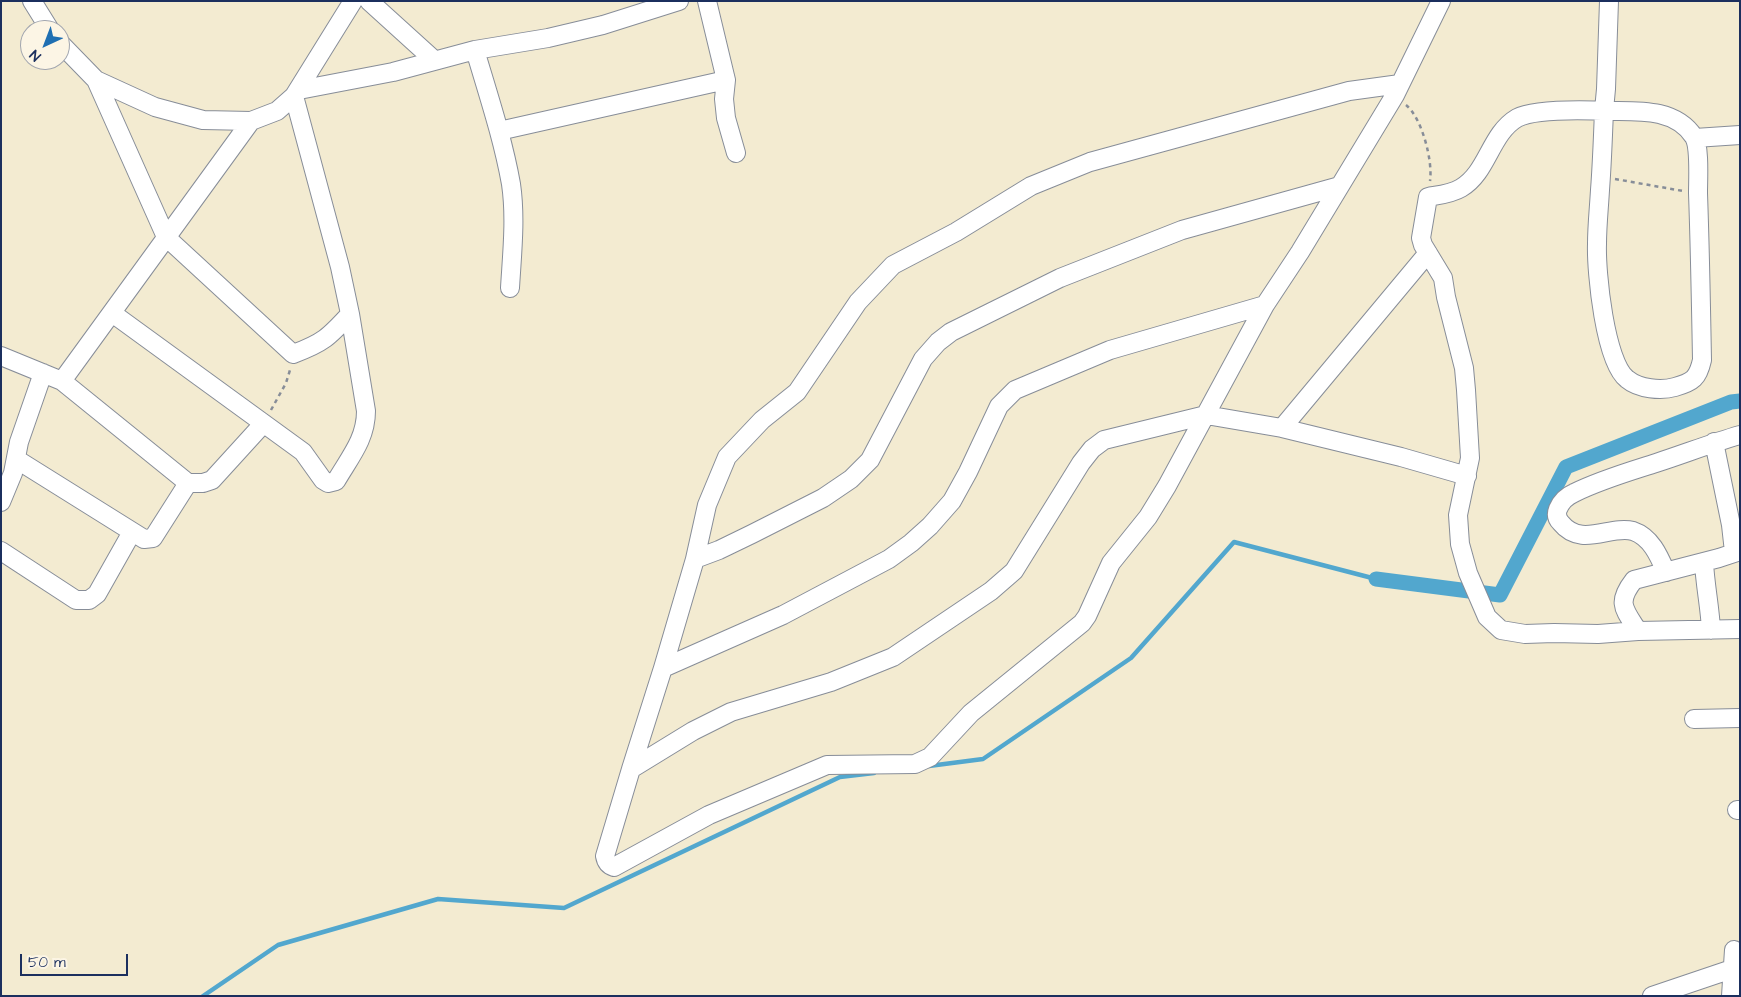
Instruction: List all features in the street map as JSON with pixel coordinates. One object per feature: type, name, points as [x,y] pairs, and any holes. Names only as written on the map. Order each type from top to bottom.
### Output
[{"type":"street","points":[[32,1],[44,20]]},
{"type":"street","points":[[96,80],[155,107],[203,120],[251,121],[277,111],[296,93],[353,1]]},
{"type":"street","points":[[368,1],[434,60]]},
{"type":"street","points":[[296,93],[393,72],[475,50],[548,38],[602,25],[679,1]]},
{"type":"street","points":[[707,1],[726,80],[724,99],[726,118],[736,153]]},
{"type":"street","points":[[1397,90],[1349,91],[1090,162],[1031,186],[956,232],[893,265],[858,302],[797,392],[762,420],[727,457],[708,504],[663,668],[605,856],[606,862],[614,867],[709,815],[827,765],[915,764],[930,756],[971,713],[1082,623],[1087,616],[1111,562],[1148,517],[1167,486],[1265,305],[1340,186],[1397,90],[1441,1]]},
{"type":"street","points":[[1609,1],[1606,89],[1604,110],[1596,245],[1602,308],[1607,331],[1618,367],[1626,379],[1638,385],[1652,388],[1670,388],[1692,380],[1699,372],[1702,360],[1698,160],[1695,138],[1675,119],[1662,114],[1604,110],[1527,114],[1507,126],[1470,181],[1451,193],[1428,197],[1421,238],[1443,278],[1464,368],[1470,458],[1458,515],[1460,544],[1478,599],[1487,617],[1501,630],[1525,634],[1598,634],[1638,631],[1740,629]]},
{"type":"street","points":[[475,50],[499,131],[511,185],[514,218],[510,288]]},
{"type":"street","points":[[70,53],[96,80],[166,237],[293,354],[328,338],[350,314]]},
{"type":"street","points":[[499,131],[726,80]]},
{"type":"street","points":[[112,312],[303,452],[323,480],[328,483],[336,481],[364,435],[366,411],[350,314],[296,93]]},
{"type":"street","points":[[62,381],[251,121]]},
{"type":"street","points":[[1695,138],[1740,135]]},
{"type":"street","points":[[694,558],[718,550],[752,534],[823,498],[851,479],[870,460],[923,359],[950,332],[1060,278],[1182,230],[1340,186]]},
{"type":"street","points":[[1282,428],[1428,253]]},
{"type":"street","points":[[663,668],[783,615],[889,559],[910,543],[930,526],[952,501],[999,406],[1015,390],[1110,350],[1265,305]]},
{"type":"street","points":[[1,356],[62,381],[188,483],[204,483],[212,480],[263,424]]},
{"type":"street","points":[[1,502],[13,473],[19,442],[42,373]]},
{"type":"street","points":[[631,769],[692,731],[731,712],[831,682],[893,657],[991,591],[1014,571],[1081,463],[1092,449],[1104,440],[1206,414],[1282,428],[1401,457],[1467,476]]},
{"type":"street","points":[[1666,572],[1656,550],[1640,534],[1632,531],[1595,534],[1573,532],[1560,522],[1556,515],[1562,502],[1570,495],[1586,487],[1622,473],[1740,435]]},
{"type":"street","points":[[1638,631],[1623,607],[1625,594],[1634,580],[1704,562],[1737,551],[1714,442]]},
{"type":"street","points":[[16,459],[144,539],[153,538],[188,483]]},
{"type":"street","points":[[1,551],[76,600],[89,600],[97,594],[132,532]]},
{"type":"street","points":[[1704,562],[1705,584],[1710,605],[1711,630]]},
{"type":"street","points":[[1694,719],[1740,718]]},
{"type":"street","points":[[1731,996],[1734,950]]},
{"type":"street","points":[[1652,996],[1732,969]]},
{"type":"path","points":[[1397,90],[1416,116],[1422,131],[1431,176],[1428,197]]},
{"type":"path","points":[[1601,177],[1698,194]]},
{"type":"path","points":[[263,424],[286,383],[293,354]]},
{"type":"waterway","points":[[1376,579],[1500,595],[1566,467],[1731,402],[1740,401]]},
{"type":"waterway","points":[[929,766],[983,759],[1131,658],[1234,542],[1376,579]]},
{"type":"waterway","points":[[203,996],[278,945],[438,899],[564,908],[840,777],[874,773]]}]
